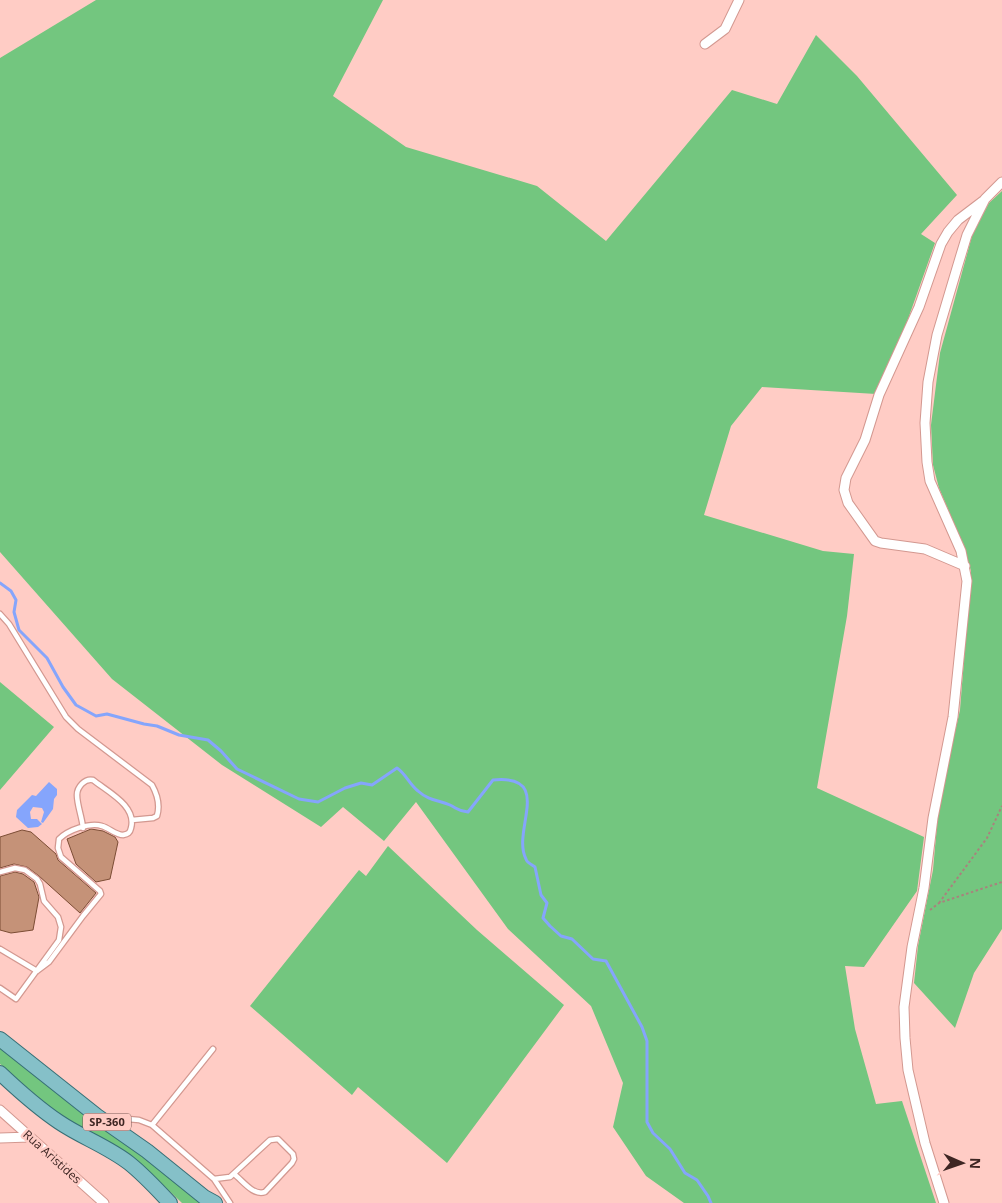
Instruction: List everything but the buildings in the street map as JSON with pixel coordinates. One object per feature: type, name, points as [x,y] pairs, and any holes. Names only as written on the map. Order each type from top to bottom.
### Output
[{"type":"main road","name":"SP-360","points":[[0,1039],[97,1116],[146,1150],[204,1197],[215,1203]]},
{"type":"main road","name":"SP-360","points":[[0,1073],[36,1105],[59,1122],[128,1163],[147,1179],[170,1203]]},
{"type":"street","points":[[705,44],[725,29],[739,0]]},
{"type":"street","points":[[964,566],[925,549],[881,544],[875,541],[848,503],[844,490],[846,478],[865,440],[876,404],[919,307],[941,244],[958,220],[985,199],[1002,182]]},
{"type":"street","points":[[944,1203],[925,1144],[908,1070],[904,1038],[904,1007],[912,947],[924,888],[933,818],[953,717],[966,581],[961,551],[930,481],[925,423],[928,382],[937,335],[967,235],[985,199]]},
{"type":"street","name":"Rua Aristides","points":[[0,1110],[104,1203]]},
{"type":"street","points":[[0,1138],[30,1137]]},
{"type":"lane","points":[[0,614],[9,624],[66,717],[78,729],[152,785],[156,792],[159,810],[157,816],[132,820]]},
{"type":"lane","points":[[37,971],[49,962],[101,894],[100,891],[61,857],[58,852],[58,844],[62,836],[83,828],[102,826],[120,835],[126,834],[130,832],[131,813],[126,806],[93,780],[89,779],[79,789],[77,795],[83,828]]},
{"type":"lane","points":[[0,872],[14,868],[29,872],[37,879],[44,902],[58,917],[61,927],[59,940],[16,999],[0,988]]},
{"type":"lane","points":[[0,949],[37,971]]},
{"type":"lane","points":[[152,1125],[213,1049]]},
{"type":"lane","points":[[97,1116],[139,1120],[152,1125],[214,1179],[230,1203]]},
{"type":"lane","points":[[214,1179],[230,1177],[270,1140],[278,1140],[293,1154],[294,1159],[292,1162],[262,1194],[256,1193],[234,1174]]},
{"type":"path","points":[[918,919],[939,903],[988,838],[1002,806]]},
{"type":"path","points":[[939,903],[1002,882]]},
{"type":"green space","points":[[96,0],[383,0],[333,96],[406,147],[537,186],[606,241],[732,90],[777,104],[816,35],[857,76],[957,195],[921,234],[935,243],[908,319],[876,394],[762,387],[731,426],[704,515],[823,551],[854,554],[847,616],[817,788],[924,837],[917,891],[864,967],[845,966],[855,1029],[876,1104],[902,1101],[936,1203],[684,1203],[646,1176],[613,1127],[623,1083],[591,1006],[508,929],[416,802],[384,841],[343,807],[321,827],[222,765],[112,679],[0,552],[0,58]]},
{"type":"green space","points":[[1002,191],[1002,929],[974,973],[955,1028],[914,983],[918,946],[933,870],[939,802],[960,710],[971,571],[964,547],[939,488],[933,465],[931,425],[940,353],[972,236],[989,203]]},
{"type":"green space","points":[[0,682],[54,727],[0,790]]},
{"type":"green space","points":[[388,846],[477,930],[564,1005],[447,1163],[358,1087],[352,1095],[250,1006],[359,870],[366,876]]},
{"type":"green space","points":[[0,1048],[143,1155],[202,1203],[182,1203],[144,1167],[70,1122],[48,1106],[0,1064]]},
{"type":"water","points":[[49,782],[57,789],[53,809],[43,823],[41,822],[44,812],[42,808],[33,807],[30,812],[31,819],[37,819],[42,824],[38,827],[28,828],[16,817],[17,810],[32,795],[36,796]]},
{"type":"waterway","points":[[0,583],[11,591],[16,600],[14,612],[19,630],[47,658],[63,687],[76,705],[96,716],[107,714],[157,726],[179,735],[208,740],[237,769],[299,799],[318,802],[345,788],[361,783],[372,785],[397,768],[422,794],[430,799],[446,803],[465,812],[468,812],[493,780],[512,781],[522,786],[527,795],[523,847],[528,862],[535,867],[541,895],[547,903],[543,918],[561,936],[572,939],[593,959],[606,961],[642,1027],[647,1041],[647,1122],[653,1133],[670,1149],[685,1173],[697,1180],[711,1203]]}]
